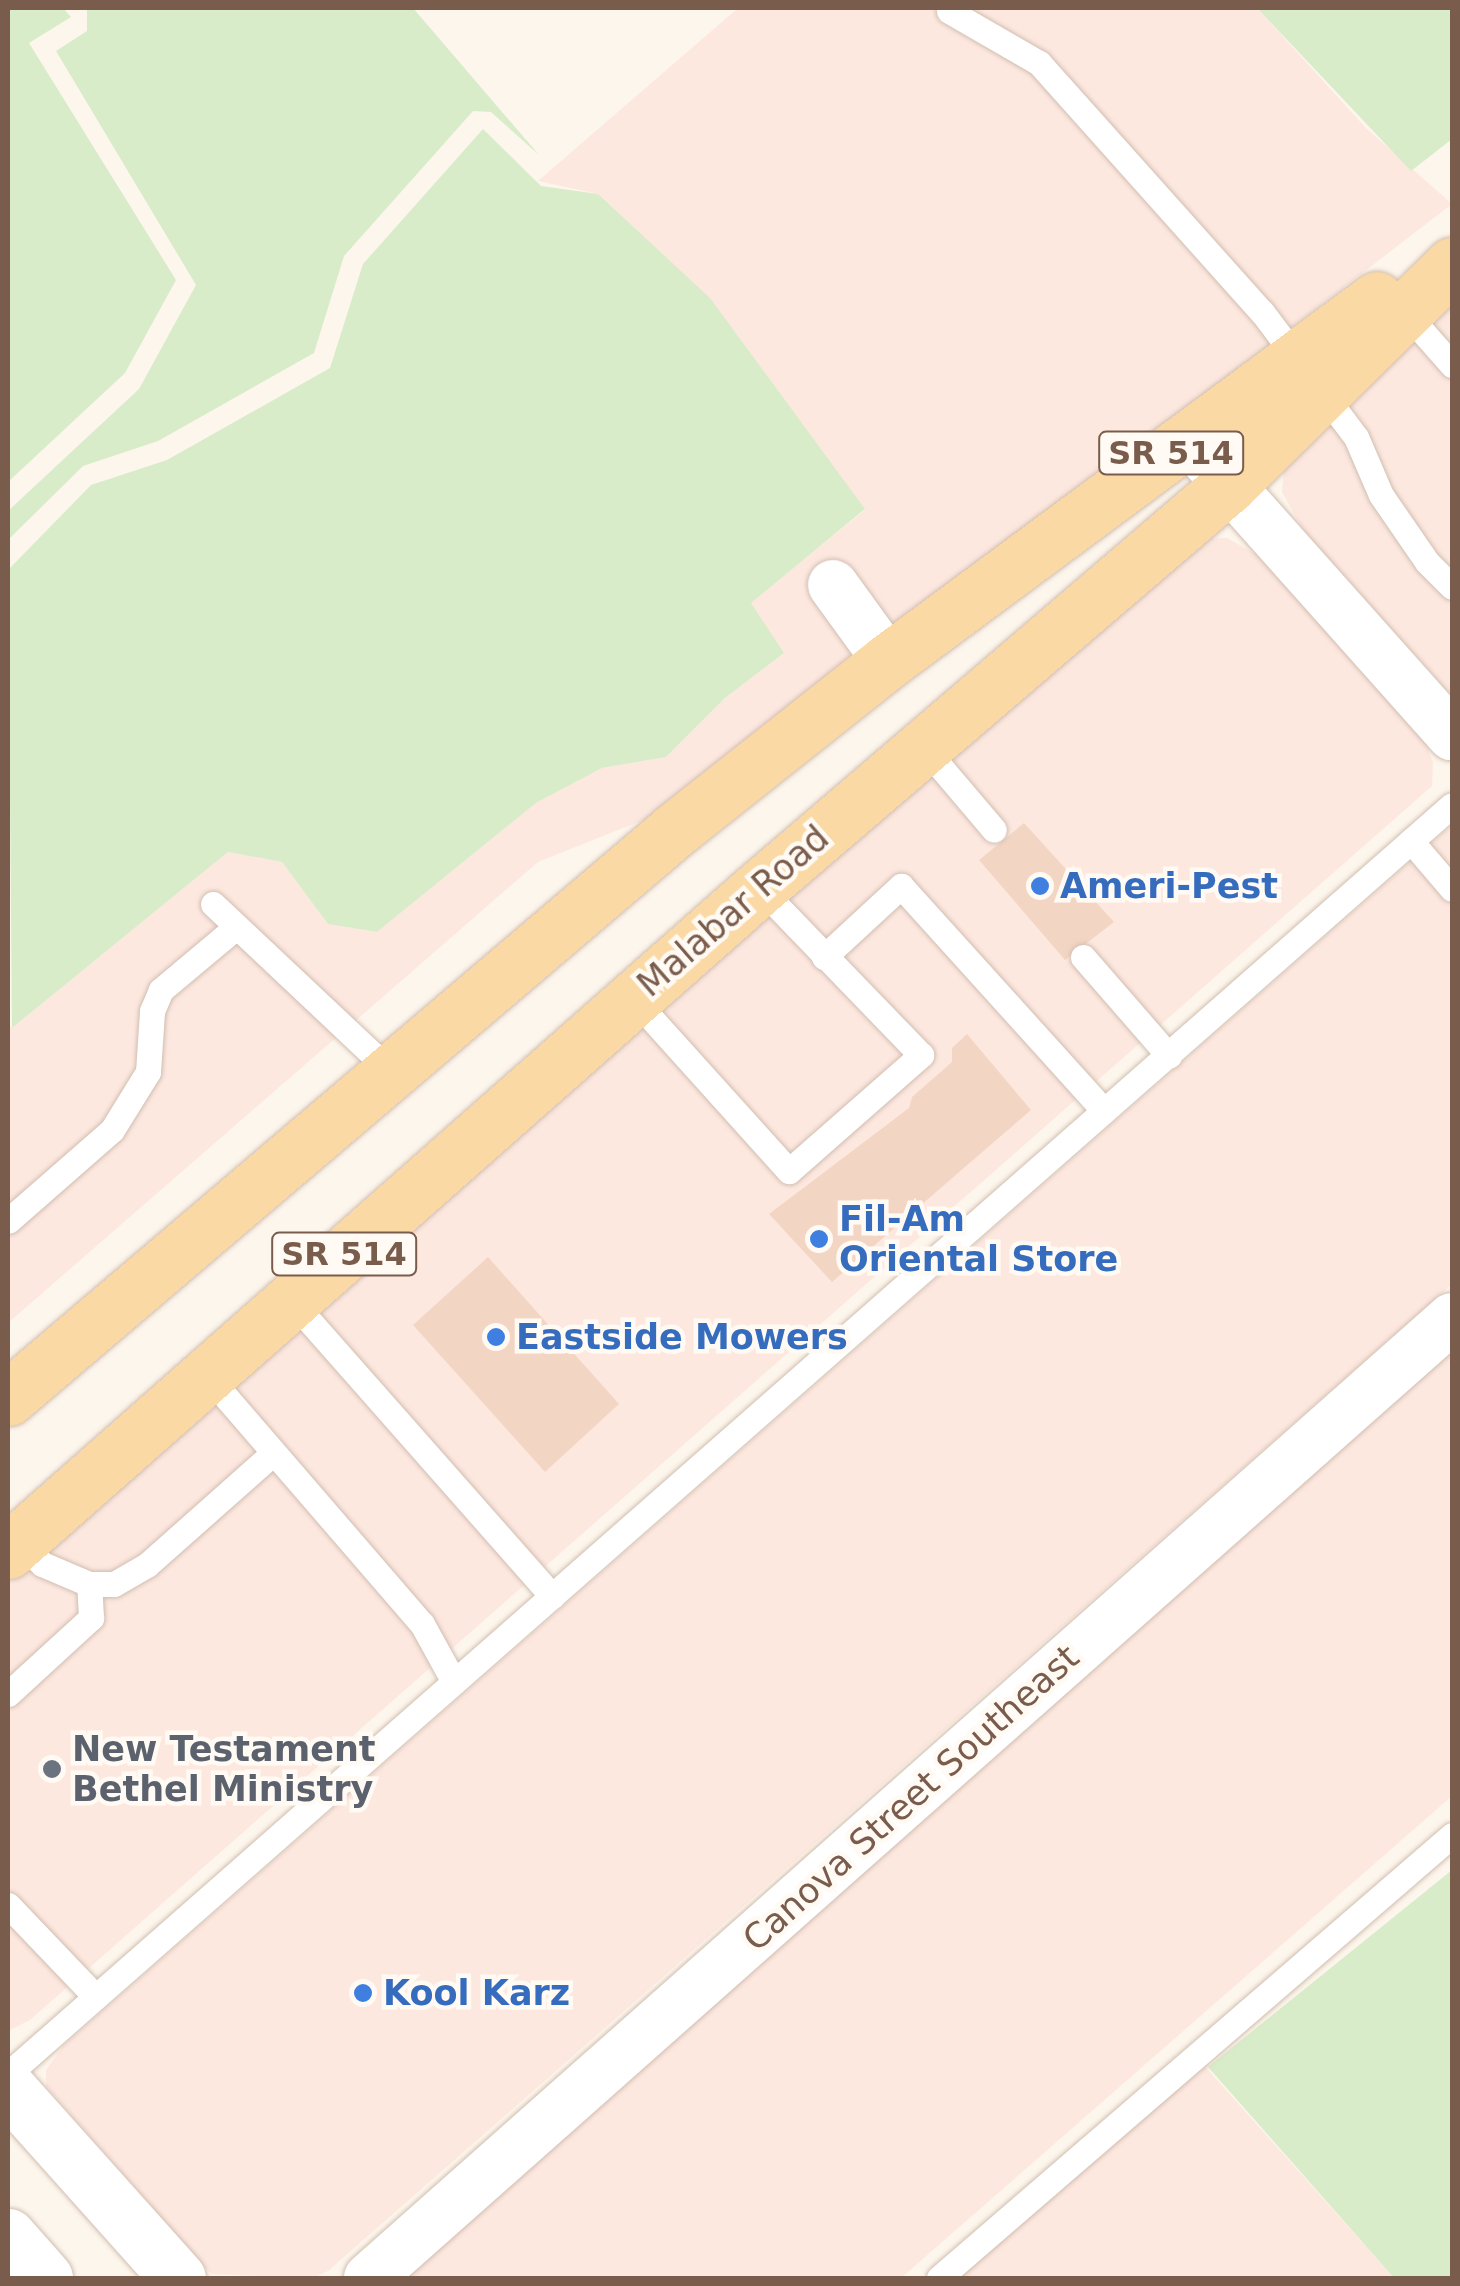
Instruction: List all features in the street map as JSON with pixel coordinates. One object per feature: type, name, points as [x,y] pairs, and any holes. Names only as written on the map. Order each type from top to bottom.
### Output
[{"type":"main road","name":"Malabar Road","points":[[8,1398],[394,1066],[888,661],[1188,439],[1308,377],[1397,301],[1452,244]]},
{"type":"main road","name":"Malabar Road","points":[[1397,301],[1452,265]]},
{"type":"main road","name":"Malabar Road","points":[[13,1546],[681,958],[712,907],[752,881],[922,746],[1228,486],[1308,377]]},
{"type":"main road","points":[[752,881],[900,738],[908,715],[888,661]]},
{"type":"main road","points":[[8,2088],[178,2278]]},
{"type":"main road","points":[[8,2236],[44,2278]]},
{"type":"street","points":[[1188,439],[1452,735]]},
{"type":"street","points":[[833,585],[888,661]]},
{"type":"street","name":"Canova Street Southeast","points":[[369,2278],[1452,1318]]},
{"type":"lane","points":[[948,11],[1040,63],[1356,437],[1381,495],[1427,562],[1452,586]]},
{"type":"lane","points":[[1397,301],[1452,366]]},
{"type":"lane","points":[[922,746],[994,830]]},
{"type":"lane","points":[[8,2074],[1452,805]]},
{"type":"lane","points":[[1411,841],[1452,889]]},
{"type":"lane","points":[[633,998],[790,1171],[921,1054],[752,881]]},
{"type":"lane","points":[[824,957],[901,886],[1104,1111]]},
{"type":"lane","points":[[213,904],[372,1054],[394,1066]]},
{"type":"lane","points":[[8,1221],[112,1130],[148,1072],[152,1011],[162,990],[235,928]]},
{"type":"lane","points":[[1082,957],[1169,1056]]},
{"type":"lane","points":[[291,1300],[552,1596]]},
{"type":"lane","points":[[206,1376],[422,1624],[454,1682]]},
{"type":"lane","points":[[13,1546],[42,1564],[89,1584],[114,1584],[147,1565],[273,1453]]},
{"type":"lane","points":[[8,1694],[91,1618],[89,1584]]},
{"type":"lane","points":[[938,2278],[1452,1834]]},
{"type":"lane","points":[[8,1905],[96,1997]]},
{"type":"shaded area","points":[[738,8],[1257,8],[1366,128],[1452,204],[661,813],[538,862],[8,1323],[8,1024],[12,1028],[228,852],[282,862],[328,924],[377,932],[536,803],[602,768],[666,757],[725,698],[784,653],[750,603],[865,510],[598,194],[538,181]]},
{"type":"shaded area","points":[[1452,278],[1452,696],[1303,530],[1282,492],[1286,449]]},
{"type":"shaded area","points":[[1227,538],[1270,562],[1423,737],[1433,762],[1432,786],[30,2020],[8,2031],[8,1568],[1177,539]]},
{"type":"shaded area","points":[[1452,825],[1452,1284],[328,2271],[312,2278],[211,2274],[46,2086],[46,2070],[64,2045]]},
{"type":"shaded area","points":[[1452,1338],[1452,1796],[901,2278],[381,2278]]},
{"type":"shaded area","points":[[1202,2063],[1394,2278],[953,2278]]},
{"type":"green space","points":[[8,8],[63,8],[71,17],[29,43],[176,280],[125,373],[8,482]]},
{"type":"green space","points":[[87,8],[413,8],[539,155],[491,112],[473,111],[344,256],[314,353],[158,441],[83,466],[8,540],[8,511],[139,389],[196,285],[56,51],[87,31]]},
{"type":"green space","points":[[1257,8],[1452,8],[1452,139],[1411,171]]},
{"type":"green space","points":[[483,129],[541,186],[598,194],[710,298],[865,509],[751,603],[784,653],[725,698],[666,757],[602,768],[536,803],[377,932],[328,924],[282,862],[228,852],[12,1028],[8,570],[91,485],[167,460],[330,368],[363,264]]},
{"type":"green space","points":[[1452,1870],[1452,2278],[1394,2278],[1208,2067]]},
{"type":"building","points":[[1024,823],[1114,922],[1065,960],[979,860]]},
{"type":"building","points":[[967,1034],[1031,1110],[832,1282],[769,1214],[909,1108],[912,1097],[952,1062],[952,1048]]},
{"type":"building","points":[[488,1257],[619,1404],[545,1472],[413,1325]]},
{"type":"place","name":"Ameri-Pest","points":[[1040,886]]},
{"type":"place","name":"Fil-Am Oriental Store","points":[[819,1239]]},
{"type":"place","name":"Eastside Mowers","points":[[496,1337]]},
{"type":"place","name":"New Testament Bethel Ministry","points":[[52,1769]]},
{"type":"place","name":"Kool Karz","points":[[363,1993]]}]
